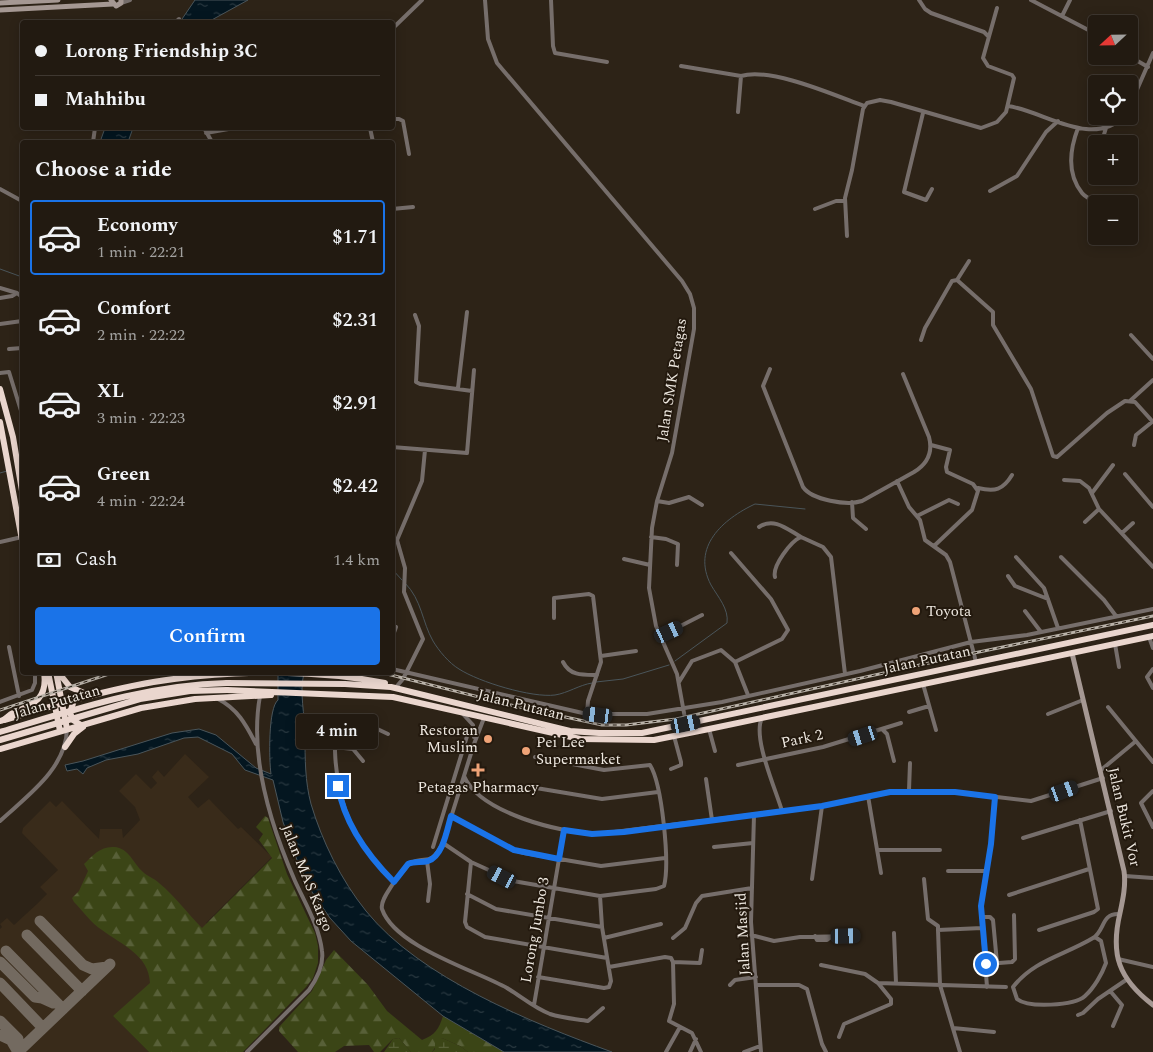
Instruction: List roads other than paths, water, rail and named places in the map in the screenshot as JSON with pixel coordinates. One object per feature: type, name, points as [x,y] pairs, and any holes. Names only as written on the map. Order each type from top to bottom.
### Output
[{"type":"highway","points":[[0,389],[20,479]]},
{"type":"highway","points":[[0,422],[20,527]]},
{"type":"highway","name":"Jalan Putatan","points":[[0,740],[140,699],[227,686],[272,682],[346,681],[417,692],[581,732],[642,733],[1153,625]]},
{"type":"highway","name":"Jalan Putatan","points":[[0,732],[138,692],[190,684],[227,686],[277,693],[393,697],[580,739],[623,741],[674,736],[750,721],[922,683],[1151,636]]},
{"type":"highway","points":[[1074,642],[1074,653]]},
{"type":"highway","points":[[953,666],[956,676]]},
{"type":"highway","points":[[2,721],[11,714],[35,703],[44,686],[44,675]]},
{"type":"highway","points":[[49,675],[60,731]]},
{"type":"highway","points":[[57,675],[68,729]]},
{"type":"highway","points":[[60,675],[70,687],[93,696]]},
{"type":"highway","points":[[2,721],[74,700],[173,679],[226,675]]},
{"type":"highway","points":[[283,675],[397,686],[417,692]]},
{"type":"highway","points":[[0,749],[140,708],[214,697],[260,696],[277,693]]},
{"type":"highway","points":[[74,700],[70,706],[70,713],[73,720],[81,725]]},
{"type":"highway","points":[[64,748],[74,734],[96,721]]},
{"type":"street","points":[[0,4],[58,0]]},
{"type":"street","points":[[0,10],[130,0]]},
{"type":"street","points":[[395,26],[422,0]]},
{"type":"street","name":"Jalan SMK Petagas","points":[[485,0],[488,39],[497,63],[682,281],[690,294],[694,308],[694,329],[683,399],[672,453],[657,501],[650,565],[650,600],[659,637],[679,682],[686,724]]},
{"type":"street","points":[[550,0],[555,53],[607,62]]},
{"type":"street","points":[[1031,0],[1088,30]]},
{"type":"street","points":[[1042,6],[1044,0]]},
{"type":"street","points":[[1062,16],[1070,0]]},
{"type":"street","points":[[921,1],[924,9],[931,13],[984,32],[988,36]]},
{"type":"street","points":[[847,236],[845,201],[864,106],[870,102],[880,100],[981,128],[997,122],[1008,106],[1014,78],[985,63],[983,58],[997,8]]},
{"type":"street","points":[[1138,88],[1153,53]]},
{"type":"street","points":[[1138,61],[1148,66]]},
{"type":"street","points":[[681,66],[740,76],[750,73],[802,83],[864,106]]},
{"type":"street","points":[[738,112],[740,76]]},
{"type":"street","points":[[1008,106],[1022,108],[1088,130],[1114,125]]},
{"type":"street","points":[[923,113],[904,192],[927,200],[932,189]]},
{"type":"street","points":[[395,119],[403,121],[409,154]]},
{"type":"street","points":[[990,191],[1017,176],[1046,132],[1058,121]]},
{"type":"street","points":[[1078,128],[1070,152],[1071,167],[1082,194],[1088,198]]},
{"type":"street","points":[[1104,135],[1106,128]]},
{"type":"street","points":[[205,130],[211,140]]},
{"type":"street","points":[[206,133],[223,130]]},
{"type":"street","points":[[0,189],[20,200]]},
{"type":"street","points":[[815,209],[836,201],[845,201]]},
{"type":"street","points":[[395,209],[413,207]]},
{"type":"street","points":[[921,340],[925,328],[944,294],[952,281],[957,280],[969,261]]},
{"type":"street","points":[[957,280],[993,312],[992,326],[1031,390],[1053,456],[1057,457],[1078,441],[1118,404],[1131,400],[1153,380]]},
{"type":"street","points":[[0,288],[20,295]]},
{"type":"street","points":[[0,298],[17,293]]},
{"type":"street","points":[[458,388],[467,312]]},
{"type":"street","points":[[415,315],[419,326],[416,382],[472,391]]},
{"type":"street","points":[[0,324],[20,321]]},
{"type":"street","points":[[1131,335],[1153,359]]},
{"type":"street","points":[[9,349],[20,348]]},
{"type":"street","points":[[770,369],[764,386],[803,487],[812,497],[852,502],[862,501],[898,481],[922,466],[928,458],[931,445],[904,374]]},
{"type":"street","points":[[395,447],[467,453],[474,370]]},
{"type":"street","points":[[0,374],[9,372],[20,408]]},
{"type":"street","points":[[1131,400],[1153,422],[1136,435],[1134,445]]},
{"type":"street","points":[[931,445],[950,450],[946,467],[947,472],[978,488],[1000,489],[1012,475]]},
{"type":"street","points":[[397,686],[403,679],[405,671],[423,639],[404,592],[404,563],[397,537],[422,481],[425,450]]},
{"type":"street","points":[[1092,493],[1113,465]]},
{"type":"street","points":[[1125,474],[1153,507]]},
{"type":"street","points":[[1064,480],[1080,481],[1092,493],[1099,509],[1153,566]]},
{"type":"street","points":[[898,481],[909,507],[918,516],[923,536],[950,562],[976,662]]},
{"type":"street","points":[[934,546],[972,510],[978,495],[978,488]]},
{"type":"street","points":[[657,501],[669,503],[689,497],[702,505]]},
{"type":"street","points":[[918,516],[949,500],[958,504]]},
{"type":"street","points":[[852,502],[853,518],[866,529]]},
{"type":"street","points":[[1084,522],[1099,509]]},
{"type":"street","points":[[760,527],[768,522],[775,523],[823,547],[830,557],[845,674]]},
{"type":"street","points":[[1122,533],[1133,523]]},
{"type":"street","points":[[652,537],[666,539],[678,544],[677,565]]},
{"type":"street","points":[[775,576],[776,564],[785,555],[789,544],[801,537]]},
{"type":"street","points":[[0,542],[20,538]]},
{"type":"street","points":[[731,553],[771,599],[788,630],[782,639],[735,662]]},
{"type":"street","points":[[1016,557],[1041,584],[1058,628]]},
{"type":"street","points":[[1061,557],[1104,600],[1116,616]]},
{"type":"street","points":[[624,559],[650,565]]},
{"type":"street","points":[[1008,576],[1015,586],[1048,599]]},
{"type":"street","points":[[554,618],[554,598],[589,594],[594,596],[601,666],[588,701],[588,714]]},
{"type":"street","points":[[395,669],[588,714],[647,714],[845,674],[971,642],[1041,632],[1153,609]]},
{"type":"street","points":[[1025,611],[1041,632]]},
{"type":"street","points":[[659,637],[702,615]]},
{"type":"street","points":[[1151,636],[1153,648]]},
{"type":"street","points":[[1115,644],[1119,667]]},
{"type":"street","points":[[9,647],[19,696]]},
{"type":"street","points":[[679,682],[692,661],[721,650],[735,662],[748,695]]},
{"type":"street","points":[[601,656],[636,651]]},
{"type":"street","name":"Jalan Bukit Vor","points":[[1074,653],[1083,700],[1125,876],[1116,938],[1118,959],[1126,980],[1153,1005]]},
{"type":"street","points":[[563,662],[568,670],[575,674],[597,676]]},
{"type":"street","points":[[1153,669],[1146,677],[1153,688]]},
{"type":"street","points":[[0,702],[19,696],[34,687],[35,675]]},
{"type":"street","points":[[403,679],[407,688]]},
{"type":"street","points":[[922,683],[936,730]]},
{"type":"street","name":"Jalan MAS Kargo","points":[[247,1052],[313,984],[319,972],[323,954],[318,932],[280,845],[262,777],[257,746],[260,696]]},
{"type":"street","name":"Jalan MAS Kargo","points":[[214,697],[238,713],[257,746]]},
{"type":"street","points":[[1048,714],[1083,700]]},
{"type":"street","points":[[909,712],[929,706]]},
{"type":"street","points":[[1108,707],[1153,762]]},
{"type":"street","points":[[461,713],[473,725],[474,744]]},
{"type":"street","points":[[388,734],[356,719],[340,716],[337,720],[335,747],[338,786],[347,817],[362,842],[394,882]]},
{"type":"street","points":[[484,718],[443,841],[435,857],[427,862],[408,864],[394,882],[382,907],[389,919],[401,932],[439,957],[508,989],[551,1014],[588,1021],[603,1008]]},
{"type":"street","points":[[762,718],[759,729],[765,758],[782,811]]},
{"type":"street","points":[[750,721],[759,729]]},
{"type":"street","name":"Park 2","points":[[738,766],[765,758],[823,747],[901,723]]},
{"type":"street","points":[[0,821],[56,766],[64,748],[68,729]]},
{"type":"street","points":[[709,729],[715,751]]},
{"type":"street","points":[[883,730],[888,734],[894,761]]},
{"type":"street","points":[[433,847],[468,733]]},
{"type":"street","points":[[671,769],[681,765],[682,762],[674,736]]},
{"type":"street","points":[[1101,770],[1136,741]]},
{"type":"street","points":[[335,747],[353,749],[363,760]]},
{"type":"street","points":[[437,836],[471,862],[507,880],[600,896],[662,887],[665,882],[664,826],[652,768],[648,764],[604,770],[534,758]]},
{"type":"street","points":[[909,790],[910,763]]},
{"type":"street","points":[[464,776],[474,792],[523,820],[564,830],[598,834],[822,806],[868,796],[909,790],[955,792],[1031,801],[1103,778]]},
{"type":"street","points":[[706,779],[712,820]]},
{"type":"street","points":[[530,787],[602,799],[658,792]]},
{"type":"street","points":[[1153,791],[1142,803],[1153,826]]},
{"type":"street","points":[[868,796],[881,873]]},
{"type":"street","points":[[987,987],[981,917],[995,797]]},
{"type":"street","points":[[812,879],[822,806]]},
{"type":"street","points":[[1023,838],[1111,811]]},
{"type":"street","name":"Jalan Masjid","points":[[754,815],[752,934],[761,1052]]},
{"type":"street","points":[[451,816],[514,850],[559,859],[606,866],[665,858]]},
{"type":"street","points":[[1039,930],[1096,911],[1098,903],[1089,869],[1080,820]]},
{"type":"street","name":"Lorong Jumbo 3","points":[[534,1005],[564,830]]},
{"type":"street","points":[[714,847],[753,842]]},
{"type":"street","points":[[877,850],[940,850]]},
{"type":"street","points":[[427,862],[430,884],[428,901]]},
{"type":"street","points":[[471,862],[465,922],[467,927],[485,937],[607,958]]},
{"type":"street","points":[[1009,895],[1089,869]]},
{"type":"street","points":[[948,871],[987,871]]},
{"type":"street","points":[[1125,876],[1153,878]]},
{"type":"street","points":[[924,879],[928,920],[938,926],[940,985],[960,1052]]},
{"type":"street","points":[[673,938],[685,928],[696,902],[702,896],[752,888]]},
{"type":"street","points":[[467,894],[496,909],[602,927]]},
{"type":"street","points":[[538,977],[606,988],[611,981],[602,927],[600,896]]},
{"type":"street","points":[[1095,937],[1101,941],[1106,963],[1095,984],[1085,996],[1073,1002],[1050,1004],[1027,1004],[1017,999],[1013,987],[1036,966],[1095,937],[1107,917],[1112,914],[1119,914]]},
{"type":"street","points":[[986,964],[1012,962],[1015,959],[1014,915]]},
{"type":"street","points":[[981,917],[990,917],[993,920],[997,963]]},
{"type":"street","points":[[604,938],[661,924]]},
{"type":"street","points":[[938,930],[982,928]]},
{"type":"street","points":[[894,933],[896,983]]},
{"type":"street","points":[[752,934],[774,941],[815,936],[819,940],[827,940],[832,936],[856,936]]},
{"type":"street","points":[[673,962],[700,963],[702,950]]},
{"type":"street","points":[[609,967],[669,956],[673,962],[674,1004],[669,1020],[692,1034],[696,1039],[700,1052]]},
{"type":"street","points":[[1118,959],[1153,967]]},
{"type":"street","points":[[822,965],[865,974],[878,983],[891,999],[892,1004],[844,1024],[839,1037]]},
{"type":"street","points":[[730,985],[737,980],[756,976]]},
{"type":"street","points":[[1078,1014],[1084,1013],[1098,999],[1111,992],[1126,980]]},
{"type":"street","points":[[878,983],[1006,987]]},
{"type":"street","points":[[756,985],[799,985],[807,989],[825,1051]]},
{"type":"street","points":[[1111,992],[1122,1005],[1113,1026]]},
{"type":"street","points":[[666,1052],[680,1028]]},
{"type":"street","points":[[954,1028],[994,1032]]},
{"type":"street","points":[[690,1052],[696,1039]]},
{"type":"street","points":[[744,1052],[760,1046]]},
{"type":"water","points":[[195,0],[248,0],[212,20],[181,20]]},
{"type":"water","points":[[104,130],[132,130],[129,140],[101,140]]},
{"type":"water","points":[[278,675],[304,675],[302,696],[306,770],[311,804],[333,860],[348,886],[366,911],[389,935],[416,957],[479,996],[547,1027],[612,1052],[504,1052],[443,1016],[351,941],[330,918],[312,892],[297,860],[283,822],[273,780],[245,770],[232,754],[198,737],[184,738],[138,754],[106,760],[87,768],[83,774],[77,769],[67,771],[65,765],[172,733],[199,729],[216,735],[256,768],[271,774],[271,723],[272,713],[278,700]]},
{"type":"waterway","points":[[0,269],[20,276]]},
{"type":"waterway","points":[[0,473],[7,471]]},
{"type":"waterway","points":[[675,661],[727,623],[725,608],[711,585],[706,571],[705,558],[708,547],[722,526],[743,510],[755,504],[805,509]]},
{"type":"waterway","points":[[395,572],[402,580]]},
{"type":"waterway","points":[[405,583],[415,597],[435,645],[452,664],[468,674],[520,692],[545,695],[560,694],[592,683]]},
{"type":"waterway","points":[[596,682],[623,679],[669,665]]},
{"type":"railway","points":[[391,675],[515,706],[602,725],[626,725],[676,719],[974,653],[1153,616]]},
{"type":"railway","points":[[0,710],[106,675]]},
{"type":"place","name":"Toyota","points":[[916,611]]},
{"type":"place","name":"Restoran Muslim","points":[[488,739]]},
{"type":"place","name":"Pei Lee Supermarket","points":[[526,751]]},
{"type":"place","name":"Petagas Pharmacy","points":[[478,770]]}]
